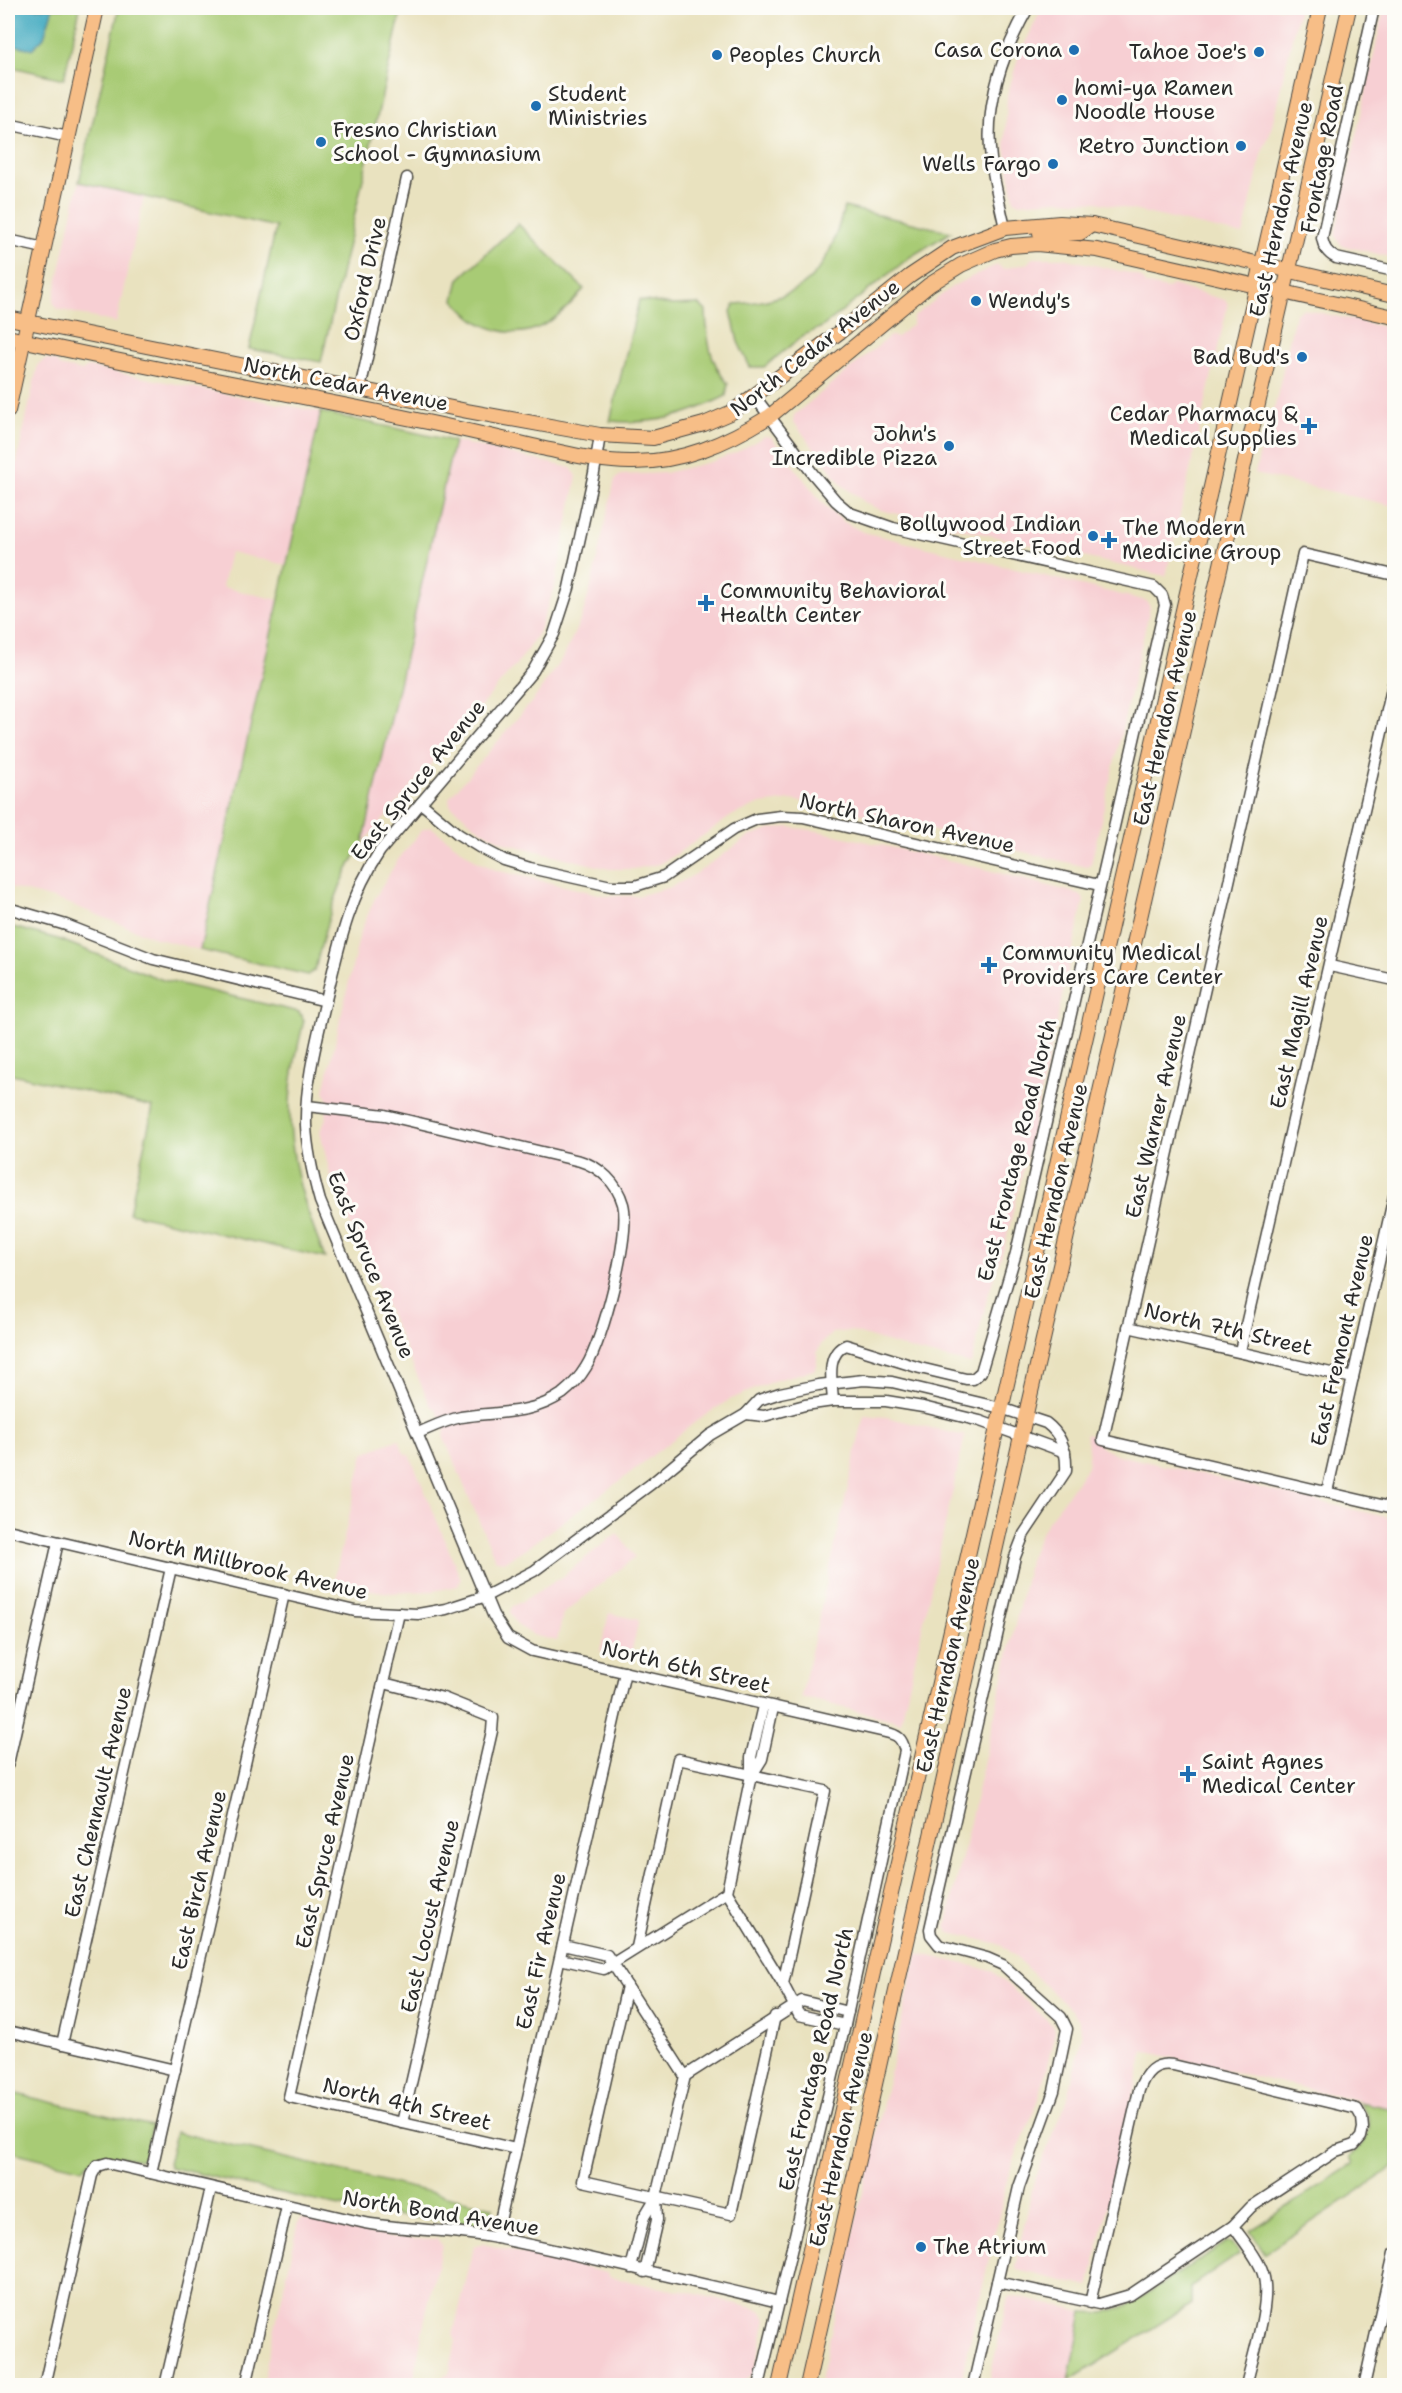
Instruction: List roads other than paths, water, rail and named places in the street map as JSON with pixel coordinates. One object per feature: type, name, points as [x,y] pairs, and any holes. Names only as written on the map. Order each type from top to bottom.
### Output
[{"type":"main road","points":[[8,411],[97,8]]},
{"type":"main road","name":"East Herndon Avenue","points":[[778,2385],[1320,8]]},
{"type":"main road","name":"East Herndon Avenue","points":[[807,2385],[1021,1436],[1349,8]]},
{"type":"main road","name":"North Cedar Avenue","points":[[8,318],[467,411],[600,435],[653,438],[676,433],[732,412],[755,397],[930,262],[969,240],[1005,228],[1060,223],[1092,225],[1395,295]]},
{"type":"main road","points":[[1011,246],[1018,236],[1041,232],[1080,233],[1092,225]]},
{"type":"main road","points":[[900,308],[921,279],[955,257],[997,239],[1005,228]]},
{"type":"main road","name":"North Cedar Avenue","points":[[8,337],[139,366],[273,390],[597,459],[632,463],[682,457],[723,443],[770,416],[929,285],[961,265],[995,250],[1011,246],[1037,244],[1097,250],[1395,317]]},
{"type":"main road","points":[[273,390],[276,386],[287,383],[346,394],[360,389]]},
{"type":"street","points":[[1005,228],[990,156],[991,111],[1003,58],[1028,8]]},
{"type":"street","name":"Frontage Road","points":[[1374,8],[1322,238],[1324,248],[1336,258],[1395,271]]},
{"type":"street","points":[[8,124],[68,137]]},
{"type":"street","name":"Oxford Drive","points":[[360,389],[407,178]]},
{"type":"street","points":[[8,240],[44,248]]},
{"type":"street","points":[[755,397],[770,416]]},
{"type":"street","name":"East Frontage Road North","points":[[770,416],[813,474],[836,501],[850,513],[893,528],[1154,587],[1162,595],[1164,606],[1016,1253],[981,1372],[973,1379],[966,1379],[920,1368],[846,1345],[836,1351],[832,1358],[833,1401]]},
{"type":"street","name":"East Spruce Avenue","points":[[486,1596],[320,1202],[312,1176],[308,1146],[307,1106],[312,1063],[340,939],[359,886],[380,851],[533,671],[554,634],[569,588],[597,459],[600,435]]},
{"type":"street","name":"East Warner Avenue","points":[[1327,1492],[1103,1440],[1304,554],[1395,575]]},
{"type":"street","name":"East Magill Avenue","points":[[1240,1351],[1395,680]]},
{"type":"street","name":"North Sharon Avenue","points":[[421,803],[458,834],[479,848],[504,860],[611,886],[635,886],[664,877],[734,830],[757,819],[781,816],[803,817],[1099,885]]},
{"type":"street","points":[[8,908],[58,922],[169,964],[326,1001]]},
{"type":"street","points":[[1330,966],[1395,980]]},
{"type":"street","points":[[307,1106],[385,1115],[580,1161],[605,1174],[619,1193],[623,1204],[624,1237],[603,1328],[591,1358],[577,1380],[561,1394],[531,1409],[510,1414],[451,1419],[418,1433]]},
{"type":"street","name":"East Fremont Avenue","points":[[1327,1492],[1395,1196]]},
{"type":"street","name":"North 7th Street","points":[[1128,1327],[1353,1378]]},
{"type":"street","name":"North Millbrook Avenue","points":[[8,1530],[356,1611],[418,1614],[446,1609],[486,1596],[534,1571],[651,1484],[710,1434],[746,1414],[759,1400],[799,1388],[864,1380],[891,1382],[1000,1408],[1026,1416],[1052,1428],[1060,1438],[1065,1452]]},
{"type":"street","name":"North Millbrook Avenue","points":[[746,1414],[764,1416],[805,1405],[833,1401],[904,1403],[996,1426],[1065,1452]]},
{"type":"street","points":[[973,2385],[1019,2187],[1054,2091],[1066,2042],[1067,2025],[1061,2017],[997,1962],[939,1945],[934,1940],[930,1929],[1015,1557],[1024,1533],[1064,1477],[1065,1452]]},
{"type":"street","points":[[1327,1492],[1395,1508]]},
{"type":"street","points":[[8,1764],[58,1542]]},
{"type":"street","name":"East Chennault Avenue","points":[[62,2044],[171,1568]]},
{"type":"street","name":"East Birch Avenue","points":[[151,2173],[284,1594]]},
{"type":"street","name":"North 6th Street","points":[[486,1596],[501,1630],[520,1647],[768,1707],[885,1732],[896,1735],[902,1740]]},
{"type":"street","name":"East Spruce Avenue","points":[[289,2097],[399,1613]]},
{"type":"street","name":"East Fir Avenue","points":[[496,2238],[625,1672]]},
{"type":"street","name":"East Locust Avenue","points":[[384,1683],[443,1698],[493,1718],[492,1731],[402,2123]]},
{"type":"street","points":[[768,1707],[751,1757],[752,1775],[727,1892],[783,1984],[799,2015],[845,2025]]},
{"type":"street","name":"East Frontage Road North","points":[[759,2385],[848,2012],[905,1751],[902,1740]]},
{"type":"street","points":[[637,1947],[678,1759],[825,1791],[783,1984]]},
{"type":"street","points":[[560,1959],[604,1969],[727,1892]]},
{"type":"street","points":[[563,1945],[607,1955],[685,2076]]},
{"type":"street","points":[[627,1986],[583,2181],[731,2214],[776,2016]]},
{"type":"street","points":[[645,2272],[657,2220],[656,2197],[685,2076],[802,2001],[848,2012]]},
{"type":"street","points":[[8,2031],[175,2070]]},
{"type":"street","points":[[998,2282],[1090,2303],[1109,2302],[1130,2295],[1233,2226],[1251,2207],[1336,2151],[1354,2145],[1361,2137],[1363,2128],[1362,2118],[1357,2109],[1173,2065],[1162,2064],[1153,2068],[1143,2079],[1139,2090],[1090,2303]]},
{"type":"street","name":"North 4th Street","points":[[289,2097],[516,2149]]},
{"type":"street","name":"North Bond Avenue","points":[[44,2385],[92,2175],[98,2166],[107,2163],[287,2206],[379,2225],[447,2230],[496,2238],[779,2302]]},
{"type":"street","points":[[165,2385],[211,2188]]},
{"type":"street","points":[[632,2268],[644,2217],[656,2197]]},
{"type":"street","points":[[246,2385],[287,2206]]},
{"type":"street","points":[[1233,2226],[1263,2272],[1265,2286],[1264,2306],[1246,2385]]},
{"type":"street","points":[[1364,2385],[1395,2253]]},
{"type":"water","points":[[8,8],[53,8],[44,37],[32,49],[8,44]]},
{"type":"place","name":"Casa Corona","points":[[1074,50]]},
{"type":"place","name":"Tahoe Joe's","points":[[1259,52]]},
{"type":"place","name":"Peoples Church","points":[[717,55]]},
{"type":"place","name":"homi-ya Ramen Noodle House","points":[[1062,100]]},
{"type":"place","name":"Student Ministries","points":[[536,106]]},
{"type":"place","name":"Fresno Christian School - Gymnasium","points":[[321,142]]},
{"type":"place","name":"Retro Junction","points":[[1241,146]]},
{"type":"place","name":"Wells Fargo","points":[[1053,164]]},
{"type":"place","name":"Wendy's","points":[[976,301]]},
{"type":"place","name":"Bad Bud's","points":[[1302,357]]},
{"type":"place","name":"Cedar Pharmacy & Medical Supplies","points":[[1309,426]]},
{"type":"place","name":"John's Incredible Pizza","points":[[949,446]]},
{"type":"place","name":"Bollywood Indian Street Food","points":[[1093,536]]},
{"type":"place","name":"The Modern Medicine Group","points":[[1109,540]]},
{"type":"place","name":"Community Behavioral Health Center","points":[[706,603]]},
{"type":"place","name":"Community Medical Providers Care Center","points":[[989,965]]},
{"type":"place","name":"Saint Agnes Medical Center","points":[[1188,1774]]},
{"type":"place","name":"The Atrium","points":[[921,2247]]}]
